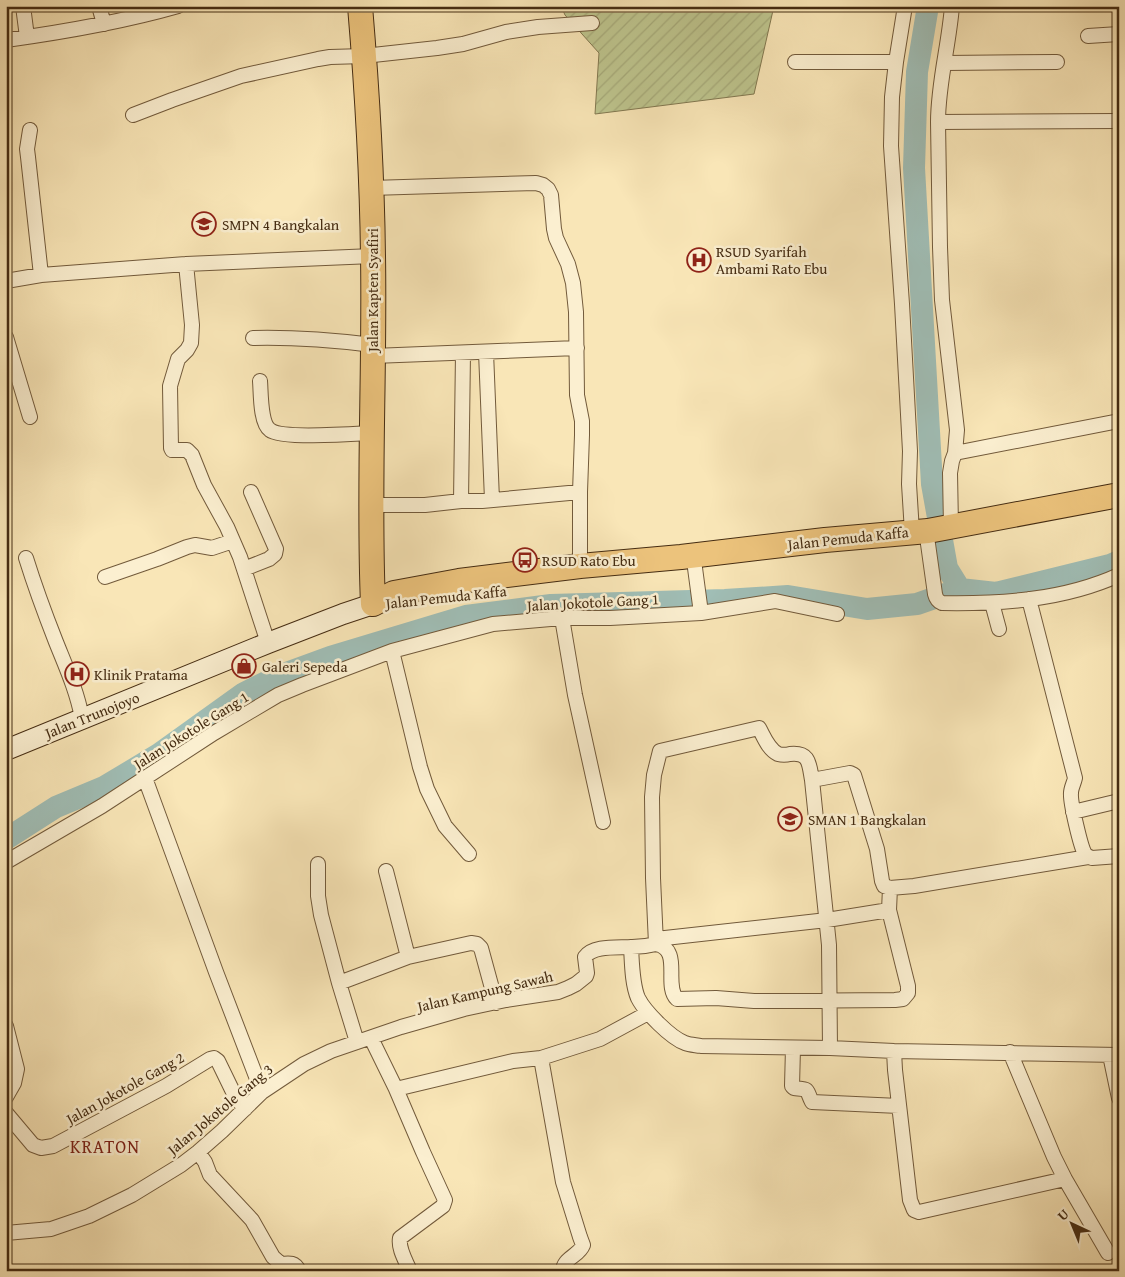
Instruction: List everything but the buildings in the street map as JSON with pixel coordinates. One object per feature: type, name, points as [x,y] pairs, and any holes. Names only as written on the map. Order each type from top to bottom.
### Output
[{"type":"highway","name":"Jalan Kapten Syafiri","points":[[360,6],[371,188],[373,256],[371,433],[373,604]]},
{"type":"highway","name":"Jalan Pemuda Kaffa","points":[[1017,520],[1119,495]]},
{"type":"highway","name":"Jalan Pemuda Kaffa","points":[[373,604],[394,606],[641,573],[697,579],[822,552],[936,535],[1017,520],[1119,507]]},
{"type":"highway","name":"Jalan Pemuda Kaffa","points":[[373,604],[394,593],[403,591],[460,581],[580,566],[681,557],[825,540],[936,535]]},
{"type":"main road","name":"Jalan Trunojoyo","points":[[6,750],[268,643],[373,604]]},
{"type":"street","points":[[23,6],[28,37]]},
{"type":"street","points":[[100,6],[104,24]]},
{"type":"street","points":[[6,40],[104,24],[154,10],[178,6]]},
{"type":"street","points":[[905,6],[896,62],[891,111],[910,441],[909,484],[936,535]]},
{"type":"street","points":[[952,6],[951,26],[938,106],[938,122],[942,292],[957,430],[955,453],[936,535],[936,596],[939,602],[942,603],[992,603],[1029,599],[1078,590],[1119,575]]},
{"type":"street","points":[[133,115],[214,84],[251,73],[330,57],[364,56],[462,44],[538,27],[592,23]]},
{"type":"street","points":[[1088,36],[1119,34]]},
{"type":"street","points":[[795,62],[896,62]]},
{"type":"street","points":[[945,63],[1057,62]]},
{"type":"street","points":[[938,122],[1119,121]]},
{"type":"street","points":[[30,130],[27,149],[41,275]]},
{"type":"street","points":[[371,188],[536,183],[548,189],[551,195],[556,238],[571,274],[576,312],[577,395],[582,421],[580,566]]},
{"type":"street","points":[[6,281],[41,275],[186,264],[373,256]]},
{"type":"street","points":[[186,264],[192,343],[188,350],[178,359],[170,386],[171,448],[172,450],[186,450],[192,455],[204,485],[233,541],[268,643]]},
{"type":"street","points":[[6,337],[30,417]]},
{"type":"street","points":[[253,338],[292,337],[324,339],[373,351],[463,353],[577,348]]},
{"type":"street","points":[[486,352],[492,500]]},
{"type":"street","points":[[460,501],[463,353]]},
{"type":"street","points":[[260,381],[264,416],[266,425],[270,430],[278,433],[293,434],[371,433]]},
{"type":"street","points":[[955,453],[1119,421]]},
{"type":"street","points":[[244,569],[269,559],[275,554],[276,549],[251,492]]},
{"type":"street","points":[[371,505],[425,505],[580,492]]},
{"type":"street","points":[[105,577],[187,547],[212,548],[233,541]]},
{"type":"street","points":[[26,558],[77,694],[82,718]]},
{"type":"street","points":[[697,579],[701,610]]},
{"type":"street","points":[[1029,599],[1075,778],[1071,793],[1073,812],[1083,850],[1088,857]]},
{"type":"street","name":"Jalan Jokotole Gang 1","points":[[6,862],[102,806],[214,732],[278,695],[392,651],[494,624],[562,618],[610,618],[775,601],[837,614]]},
{"type":"street","points":[[992,603],[999,629]]},
{"type":"street","points":[[562,618],[575,695],[602,822]]},
{"type":"street","points":[[392,651],[427,789],[445,826],[469,854]]},
{"type":"street","points":[[830,1048],[829,1000],[829,945],[827,920],[812,780],[806,757],[802,754],[783,755],[777,753],[767,743],[759,728],[660,751],[654,775],[652,797],[656,941],[666,949],[669,956],[672,994],[677,999],[716,998],[754,1001],[829,1000],[896,1000],[903,999],[908,993],[908,986],[889,910],[890,888]]},
{"type":"street","points":[[812,780],[850,773],[854,775],[877,849],[882,881],[884,886],[890,888],[914,886],[1088,857],[1119,856]]},
{"type":"street","points":[[146,778],[216,972],[262,1092]]},
{"type":"street","points":[[1073,812],[1119,801]]},
{"type":"street","points":[[318,864],[318,896],[321,915],[339,983],[364,1040],[396,1089],[446,1200],[443,1206],[400,1238],[399,1243],[410,1271]]},
{"type":"street","points":[[386,871],[408,957]]},
{"type":"street","name":"Jalan Kampung Sawah","points":[[364,1040],[401,1027],[464,1010],[558,992],[576,984],[586,976],[585,957],[589,952],[614,947],[631,948],[656,941],[827,920],[889,910]]},
{"type":"street","points":[[339,983],[408,957],[471,943],[481,948],[496,1003]]},
{"type":"street","points":[[631,948],[632,969],[638,997],[648,1013],[685,1044],[894,1051],[1114,1055],[1119,1098]]},
{"type":"street","points":[[396,1089],[513,1061],[541,1058],[600,1039],[648,1013]]},
{"type":"street","points":[[6,1026],[17,1069],[14,1083],[6,1097]]},
{"type":"street","name":"Jalan Jokotole Gang 3","points":[[6,1233],[50,1229],[89,1216],[132,1195],[181,1165],[198,1152],[262,1092],[304,1064],[331,1051],[364,1040]]},
{"type":"street","points":[[793,1048],[792,1086],[807,1090],[812,1102],[899,1106]]},
{"type":"street","points":[[894,1051],[910,1200],[914,1210],[917,1212],[1065,1179]]},
{"type":"street","points":[[1010,1052],[1065,1179],[1108,1253]]},
{"type":"street","name":"Jalan Jokotole Gang 2","points":[[6,1113],[33,1145],[41,1148],[53,1146],[166,1086],[214,1058],[218,1061],[235,1096],[245,1109]]},
{"type":"street","points":[[541,1058],[563,1182],[583,1245],[581,1250],[565,1262],[563,1271]]},
{"type":"street","points":[[198,1152],[205,1162],[210,1175],[252,1220],[273,1257],[281,1264],[293,1263],[300,1271]]},
{"type":"green space","points":[[561,6],[774,6],[754,94],[595,114],[599,53],[565,15]]},
{"type":"waterway","points":[[928,6],[917,72],[914,168],[932,484],[947,568],[960,589],[996,593],[1110,565],[1119,561]]},
{"type":"waterway","points":[[6,839],[56,807],[104,787],[159,754],[244,693],[278,676],[330,657],[466,616],[551,605],[725,600],[788,596],[867,609],[917,604],[960,589]]},
{"type":"place","name":"SMPN 4 Bangkalan","points":[[204,224]]},
{"type":"place","name":"RSUD Syarifah Ambami Rato Ebu","points":[[699,260]]},
{"type":"place","name":"RSUD Rato Ebu","points":[[525,560]]},
{"type":"place","name":"Galeri Sepeda","points":[[244,666]]},
{"type":"place","name":"Klinik Pratama","points":[[77,674]]},
{"type":"place","name":"SMAN 1 Bangkalan","points":[[790,819]]},
{"type":"district","name":"KRATON","points":[[105,1146]]}]
